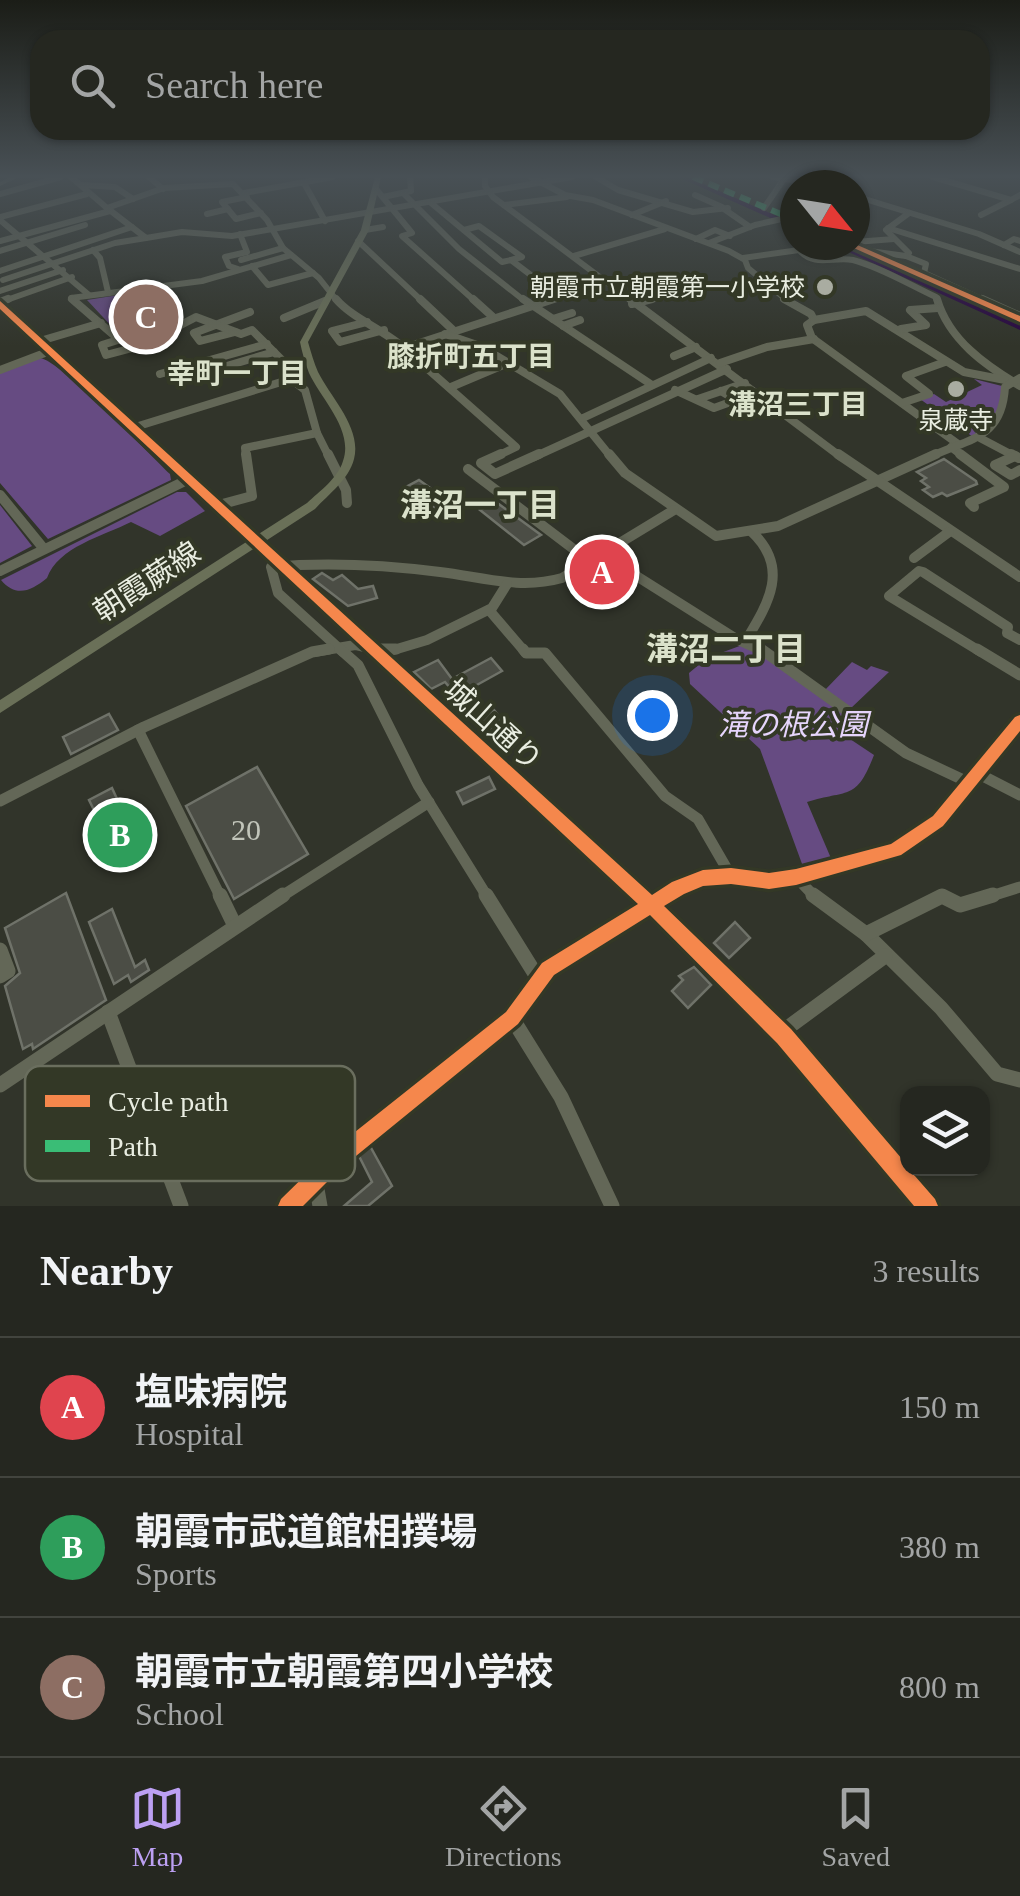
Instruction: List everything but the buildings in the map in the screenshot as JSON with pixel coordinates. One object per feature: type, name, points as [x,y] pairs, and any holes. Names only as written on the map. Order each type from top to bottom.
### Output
[{"type":"main road","points":[[340,480],[350,459],[349,436],[304,346],[363,233]]},
{"type":"main road","name":"朝霞蕨線","points":[[0,708],[311,506],[340,480]]},
{"type":"street","points":[[17,233],[89,295]]},
{"type":"street","points":[[0,242],[30,233]]},
{"type":"street","points":[[41,233],[46,237]]},
{"type":"street","points":[[0,252],[55,233]]},
{"type":"street","points":[[101,233],[115,243]]},
{"type":"street","points":[[1,276],[45,256],[113,233]]},
{"type":"street","points":[[140,233],[146,238]]},
{"type":"street","points":[[1,276],[115,243],[174,233]]},
{"type":"street","points":[[219,233],[245,233]]},
{"type":"street","points":[[274,233],[283,248],[313,273],[328,296],[384,330],[516,447],[481,463],[495,474],[593,432],[719,364]]},
{"type":"street","points":[[411,233],[402,236],[494,318]]},
{"type":"street","points":[[441,233],[533,306],[654,384],[714,408],[736,400],[721,391]]},
{"type":"street","points":[[463,233],[502,262],[522,257],[489,233]]},
{"type":"street","points":[[543,233],[632,304],[745,383],[875,482],[1020,578]]},
{"type":"street","points":[[574,256],[651,233]]},
{"type":"street","points":[[678,233],[743,258],[777,294],[814,320]]},
{"type":"street","points":[[696,239],[708,233]]},
{"type":"street","points":[[723,233],[730,236]]},
{"type":"street","points":[[703,252],[736,233]]},
{"type":"street","points":[[891,233],[908,255]]},
{"type":"street","points":[[905,233],[1020,269]]},
{"type":"street","points":[[967,233],[1020,252]]},
{"type":"street","points":[[238,269],[225,257],[247,252],[240,234]]},
{"type":"street","points":[[1004,246],[1014,238],[1020,241]]},
{"type":"street","points":[[870,241],[894,239]]},
{"type":"street","points":[[358,241],[449,332],[560,394],[625,472],[713,536],[778,526],[954,446],[980,438],[1004,407],[1005,388],[1017,382]]},
{"type":"street","points":[[230,262],[283,248]]},
{"type":"street","points":[[93,250],[100,258],[100,272],[108,292]]},
{"type":"street","points":[[743,258],[799,250],[806,258],[830,262],[850,259],[936,297],[938,308],[970,349],[1017,382]]},
{"type":"street","points":[[870,251],[908,255],[926,264],[924,273],[1020,316]]},
{"type":"street","points":[[140,346],[121,339],[71,298],[191,282],[291,255]]},
{"type":"street","points":[[511,260],[561,298]]},
{"type":"street","points":[[252,266],[268,285],[313,273]]},
{"type":"street","points":[[0,291],[63,270]]},
{"type":"street","points":[[1,276],[10,287]]},
{"type":"street","points":[[0,303],[72,278]]},
{"type":"street","points":[[404,348],[606,282]]},
{"type":"street","points":[[623,296],[654,288],[664,296],[632,304]]},
{"type":"street","points":[[284,318],[328,296]]},
{"type":"street","name":"城山通り","points":[[0,303],[215,506],[653,906],[784,1036],[928,1206]]},
{"type":"street","points":[[900,329],[926,325],[910,310],[938,308]]},
{"type":"street","points":[[974,507],[970,503],[1004,487],[902,403],[814,339],[806,326],[814,320],[866,310],[972,376],[1017,382]]},
{"type":"street","points":[[236,332],[200,340],[194,332],[250,312]]},
{"type":"street","points":[[553,319],[572,313]]},
{"type":"street","points":[[121,339],[102,345],[106,355],[140,346],[196,317],[241,334],[252,330],[308,395],[317,434],[347,503]]},
{"type":"street","points":[[563,326],[580,320]]},
{"type":"street","points":[[368,321],[332,331],[340,342],[384,330]]},
{"type":"street","points":[[40,341],[102,323]]},
{"type":"street","points":[[583,418],[654,384],[767,347],[814,339]]},
{"type":"street","points":[[160,374],[267,344]]},
{"type":"street","points":[[674,356],[696,348]]},
{"type":"street","points":[[0,370],[50,351]]},
{"type":"street","points":[[176,380],[274,352]]},
{"type":"street","points":[[902,403],[928,394],[906,376],[945,362]]},
{"type":"street","points":[[451,387],[508,363]]},
{"type":"street","points":[[132,428],[291,379]]},
{"type":"street","points":[[698,399],[745,383]]},
{"type":"street","points":[[215,506],[252,496],[245,448],[317,434]]},
{"type":"street","points":[[980,438],[1018,458]]},
{"type":"street","points":[[1018,458],[995,465],[1011,475],[1020,470]]},
{"type":"street","points":[[468,469],[588,560]]},
{"type":"street","points":[[0,570],[187,480]]},
{"type":"street","points":[[0,495],[44,550]]},
{"type":"street","points":[[538,980],[430,802],[358,665],[278,593],[270,576],[272,567],[386,566],[468,575],[507,584],[545,584],[674,510]]},
{"type":"street","points":[[746,642],[773,595],[767,546],[751,531]]},
{"type":"street","points":[[914,558],[950,532]]},
{"type":"street","points":[[600,553],[754,644],[906,753],[1020,795]]},
{"type":"street","points":[[1020,640],[1007,633],[1008,627],[923,572],[919,571],[889,596],[1020,675]]},
{"type":"street","points":[[0,800],[138,730],[312,652],[340,646],[369,646],[386,652],[408,647],[488,610],[507,584]]},
{"type":"street","points":[[488,610],[526,653],[545,653],[665,796],[698,819],[731,876]]},
{"type":"street","points":[[355,1146],[512,1018],[548,969],[678,888],[703,878],[731,876],[769,881],[895,850],[938,821],[1020,721]]},
{"type":"street","points":[[138,730],[234,926]]},
{"type":"street","points":[[29,1066],[234,926],[430,802]]},
{"type":"street","points":[[796,877],[804,888],[866,934],[941,1008],[996,1074],[1020,1080]]},
{"type":"street","points":[[866,934],[942,896],[960,905],[1020,887]]},
{"type":"street","points":[[0,950],[8,971],[0,976]]},
{"type":"street","points":[[784,1036],[790,1026],[885,956]]},
{"type":"street","points":[[108,1012],[128,1066]]},
{"type":"street","points":[[512,1018],[561,1097],[612,1206]]},
{"type":"street","points":[[0,1086],[25,1069]]},
{"type":"street","points":[[171,1181],[180,1206]]},
{"type":"street","points":[[288,1206],[312,1181]]},
{"type":"street","points":[[316,1181],[320,1206]]},
{"type":"green space","points":[[125,294],[139,297],[160,317],[115,330],[87,300]]},
{"type":"green space","points":[[40,358],[84,390],[170,474],[171,480],[48,539],[0,483],[0,373]]},
{"type":"green space","points":[[974,379],[1002,386],[995,415],[973,437],[920,399],[934,394],[946,402],[982,385]]},
{"type":"green space","points":[[177,492],[186,492],[205,511],[160,536],[131,522],[71,550],[47,578],[29,589],[18,591],[1,580]]},
{"type":"green space","points":[[0,505],[32,546],[0,563]]},
{"type":"green space","name":"滝の根公園","points":[[745,644],[848,712],[838,731],[874,755],[856,787],[807,802],[833,863],[805,872],[760,749],[690,684],[689,673],[707,658]]},
{"type":"green space","points":[[852,662],[867,670],[871,666],[889,672],[850,709],[824,691]]},
{"type":"shaded area","points":[[870,257],[1020,323],[1020,330],[866,260]]},
{"type":"cycle path","points":[[870,253],[1020,319]]},
{"type":"cycle path","points":[[0,304],[662,915],[784,1036],[928,1206]]},
{"type":"cycle path","points":[[355,1144],[512,1018],[548,969],[678,888],[703,878],[731,876],[769,881],[895,850],[938,821],[1020,721]]},
{"type":"cycle path","points":[[288,1206],[314,1181]]},
{"type":"place","name":"朝霞市立朝霞第一小学校","points":[[825,287]]},
{"type":"place","name":"朝霞市立朝霞第四小学校","points":[[146,317]]},
{"type":"place","name":"泉蔵寺","points":[[956,389]]},
{"type":"place","name":"塩味病院","points":[[602,572]]},
{"type":"place","name":"朝霞市武道館相撲場","points":[[120,835]]},
{"type":"district","name":"膝折町五丁目","points":[[471,356]]},
{"type":"district","name":"幸町一丁目","points":[[237,373]]},
{"type":"district","name":"溝沼三丁目","points":[[798,404]]},
{"type":"district","name":"溝沼一丁目","points":[[480,505]]},
{"type":"district","name":"溝沼二丁目","points":[[726,649]]}]
